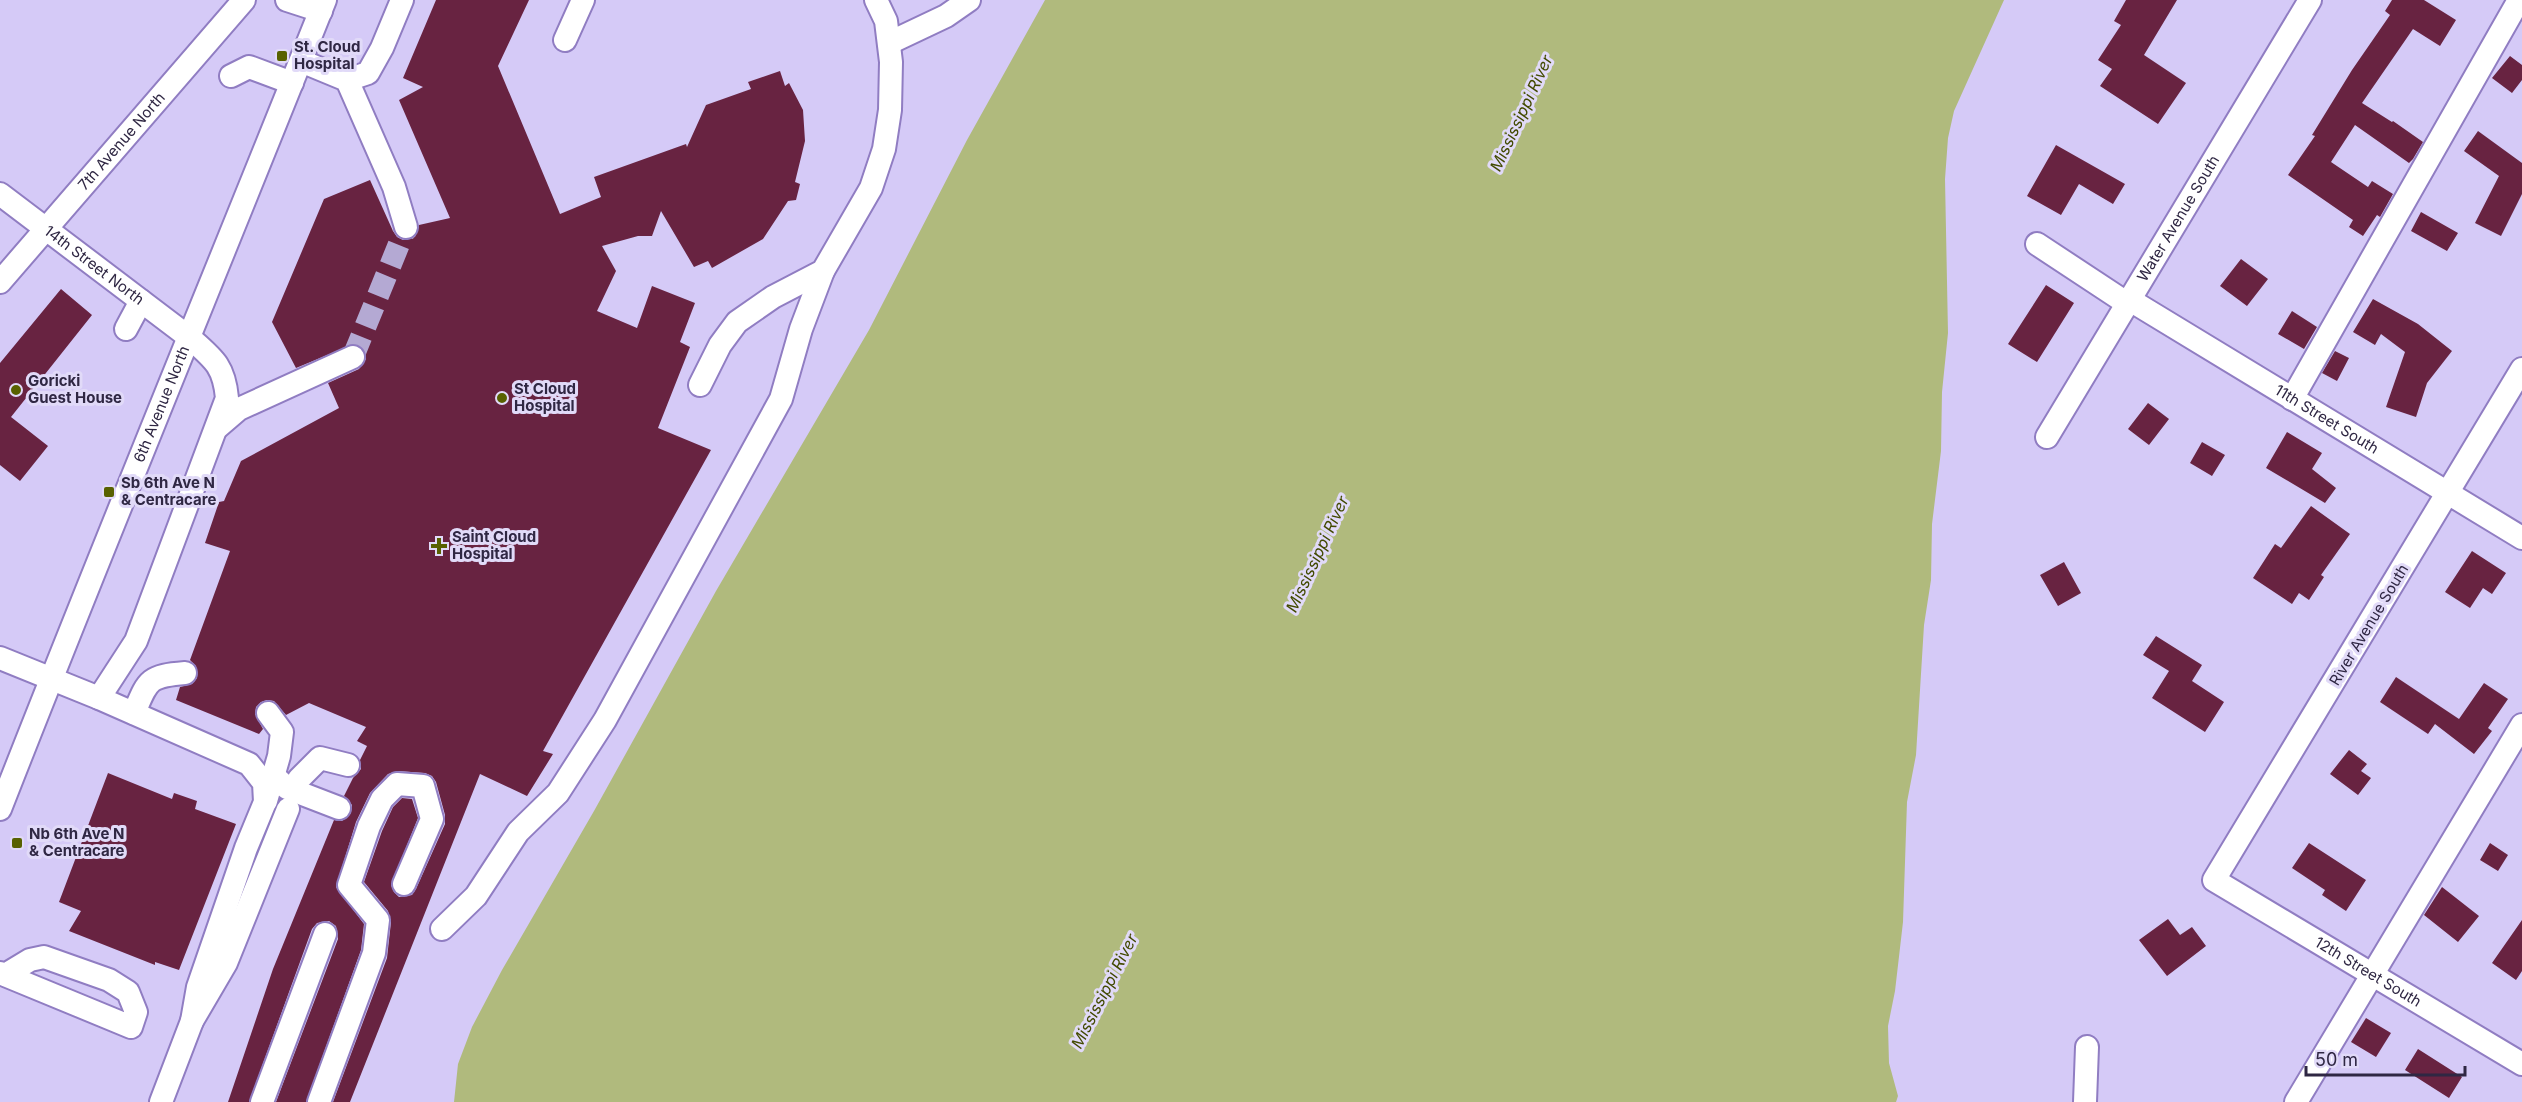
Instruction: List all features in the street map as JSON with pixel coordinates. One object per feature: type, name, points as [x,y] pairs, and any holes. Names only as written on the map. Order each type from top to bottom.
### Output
[{"type":"street","name":"7th Avenue North","points":[[0,282],[244,0]]},
{"type":"street","points":[[287,0],[323,6]]},
{"type":"street","points":[[301,61],[347,80],[368,73],[382,48],[402,0]]},
{"type":"street","points":[[565,40],[584,0]]},
{"type":"street","points":[[442,929],[476,896],[518,832],[558,793],[605,720],[781,399],[801,329],[824,271],[871,188],[884,149],[890,110],[891,62],[886,21],[876,0]]},
{"type":"street","points":[[889,43],[946,16],[969,0]]},
{"type":"street","name":"Water Avenue South","points":[[2047,437],[2310,0]]},
{"type":"street","points":[[2292,399],[2517,3]]},
{"type":"street","name":"6th Avenue North","points":[[0,809],[323,6]]},
{"type":"street","points":[[231,76],[249,67],[292,83]]},
{"type":"street","points":[[347,80],[394,187],[406,227]]},
{"type":"street","name":"14th Street North","points":[[0,194],[190,338],[209,355],[225,376],[227,398],[218,427],[170,546],[136,641],[99,698]]},
{"type":"street","name":"11th Street South","points":[[2037,244],[2129,302],[2522,538]]},
{"type":"street","points":[[700,385],[720,345],[737,322],[773,297],[824,271]]},
{"type":"street","points":[[126,329],[141,301]]},
{"type":"street","points":[[218,427],[240,409],[353,357]]},
{"type":"street","name":"River Avenue South","points":[[2214,880],[2522,369]]},
{"type":"street","points":[[0,658],[99,698],[249,764],[264,783],[265,802]]},
{"type":"street","points":[[134,713],[147,684],[161,675],[185,673]]},
{"type":"street","points":[[192,1021],[198,987],[273,775],[282,732],[268,713]]},
{"type":"street","points":[[2296,1102],[2522,724]]},
{"type":"street","points":[[299,779],[320,758],[348,765]]},
{"type":"street","points":[[273,775],[287,788],[339,808]]},
{"type":"street","points":[[319,1102],[374,953],[378,920],[349,885],[369,826],[382,799],[397,784],[423,786],[432,819],[404,884]]},
{"type":"street","points":[[161,1102],[192,1021],[226,963],[288,808]]},
{"type":"street","name":"12th Street South","points":[[2214,880],[2522,1064]]},
{"type":"street","points":[[262,1102],[325,934]]},
{"type":"street","points":[[44,957],[109,980],[128,992],[136,1011],[131,1027],[84,1008],[2,974],[30,960],[44,957]]},
{"type":"street","points":[[2085,1102],[2087,1047]]},
{"type":"water","name":"Mississippi River","points":[[1045,0],[2004,0],[1954,111],[1948,138],[1945,179],[1948,333],[1942,392],[1941,451],[1932,524],[1931,580],[1924,625],[1916,755],[1907,802],[1903,922],[1895,991],[1888,1026],[1889,1063],[1898,1096],[1896,1102],[454,1102],[458,1064],[472,1027],[502,970],[594,811],[716,591],[869,330],[967,140]]},
{"type":"building","name":"St Cloud Hospital","points":[[436,0],[529,0],[498,66],[560,214],[601,197],[594,177],[686,144],[687,147],[706,105],[751,89],[748,82],[780,71],[785,86],[789,83],[803,110],[805,141],[795,182],[800,184],[796,200],[788,201],[763,239],[712,268],[708,261],[694,267],[661,211],[652,236],[638,236],[602,246],[616,271],[597,311],[637,328],[652,286],[695,303],[680,342],[690,347],[658,428],[711,450],[543,751],[553,754],[527,796],[480,774],[350,1102],[333,1102],[387,958],[391,922],[388,911],[364,882],[393,807],[402,798],[412,799],[418,818],[391,885],[399,897],[412,895],[416,889],[445,824],[445,815],[436,782],[432,776],[425,773],[398,771],[388,774],[370,793],[356,822],[336,887],[364,924],[361,950],[306,1102],[276,1102],[338,939],[336,926],[329,921],[317,923],[312,929],[249,1102],[228,1102],[273,969],[334,820],[342,821],[351,813],[352,805],[344,796],[353,778],[361,769],[360,760],[367,746],[357,741],[366,727],[309,703],[286,715],[274,701],[261,702],[256,707],[255,714],[263,729],[259,734],[176,700],[180,687],[192,684],[197,678],[196,666],[190,660],[230,551],[205,543],[219,502],[224,501],[241,461],[339,408],[328,383],[359,369],[366,359],[365,351],[354,344],[296,368],[272,322],[324,199],[370,180],[393,231],[403,240],[415,237],[419,225],[450,218],[399,100],[423,87],[403,78]]},
{"type":"building","points":[[2126,0],[2177,0],[2144,55],[2186,83],[2158,124],[2100,86],[2112,69],[2098,60],[2121,25],[2114,21]]},
{"type":"building","points":[[2392,0],[2424,0],[2456,20],[2440,46],[2413,29],[2362,103],[2423,142],[2413,159],[2409,163],[2355,125],[2331,162],[2368,187],[2372,181],[2393,194],[2380,217],[2377,215],[2363,236],[2349,227],[2353,220],[2288,175],[2315,136],[2312,135],[2352,70],[2390,15],[2385,11]]},
{"type":"building","points":[[2510,56],[2522,65],[2522,80],[2512,93],[2492,78]]},
{"type":"building","points":[[2478,131],[2522,163],[2522,194],[2501,236],[2475,223],[2499,176],[2464,151]]},
{"type":"building","points":[[2056,145],[2125,184],[2113,204],[2079,184],[2061,215],[2027,196]]},
{"type":"building","points":[[2421,212],[2458,233],[2447,251],[2411,231]]},
{"type":"building","points":[[2241,259],[2268,279],[2247,306],[2220,286]]},
{"type":"building","points":[[2046,285],[2074,303],[2037,362],[2008,344]]},
{"type":"building","name":"Goricki Guest House","points":[[61,289],[92,315],[11,417],[48,446],[20,481],[0,465],[0,363]]},
{"type":"building","points":[[2373,299],[2418,324],[2452,351],[2427,383],[2416,417],[2386,407],[2405,352],[2381,334],[2375,345],[2353,332]]},
{"type":"building","points":[[2292,311],[2317,327],[2304,349],[2278,334]]},
{"type":"building","points":[[2335,351],[2349,358],[2337,381],[2322,373]]},
{"type":"building","points":[[2148,403],[2169,419],[2149,445],[2128,429]]},
{"type":"building","points":[[2287,432],[2322,453],[2312,469],[2336,488],[2325,503],[2266,468]]},
{"type":"building","points":[[2202,442],[2225,455],[2212,476],[2190,463]]},
{"type":"building","points":[[2311,506],[2350,534],[2321,575],[2324,577],[2309,600],[2299,593],[2292,604],[2253,578],[2275,544],[2281,548]]},
{"type":"building","points":[[2472,551],[2506,573],[2492,594],[2483,588],[2470,608],[2445,592]]},
{"type":"building","points":[[2064,562],[2081,593],[2058,606],[2040,575]]},
{"type":"building","points":[[2156,636],[2202,665],[2192,681],[2224,702],[2205,732],[2152,698],[2169,671],[2143,655]]},
{"type":"building","points":[[2396,677],[2459,719],[2484,683],[2508,699],[2488,728],[2492,731],[2474,754],[2435,724],[2428,734],[2380,702]]},
{"type":"building","points":[[2349,750],[2367,764],[2361,771],[2371,778],[2358,795],[2330,774]]},
{"type":"building","points":[[108,773],[172,799],[174,793],[197,801],[195,809],[236,824],[179,970],[155,962],[155,965],[69,931],[81,911],[59,902]]},
{"type":"building","points":[[2309,843],[2366,880],[2346,911],[2322,895],[2325,890],[2292,868]]},
{"type":"building","points":[[2490,843],[2508,855],[2498,871],[2480,860]]},
{"type":"building","points":[[2442,887],[2479,916],[2458,942],[2424,915]]},
{"type":"building","points":[[2168,919],[2180,935],[2192,927],[2206,946],[2167,976],[2139,940]]},
{"type":"building","points":[[2522,920],[2522,971],[2516,980],[2492,963]]},
{"type":"building","points":[[2366,1018],[2391,1033],[2376,1057],[2351,1042]]},
{"type":"building","points":[[2418,1049],[2462,1077],[2449,1098],[2405,1070]]},
{"type":"tunnel","points":[[353,357],[406,227]]},
{"type":"place","name":"St. Cloud Hospital","points":[[282,56]]},
{"type":"place","name":"Goricki Guest House","points":[[16,390]]},
{"type":"place","name":"St Cloud Hospital","points":[[502,398]]},
{"type":"place","name":"Sb 6th Ave N & Centracare","points":[[109,492]]},
{"type":"place","name":"Saint Cloud Hospital","points":[[439,546]]},
{"type":"place","name":"Nb 6th Ave N & Centracare","points":[[17,843]]}]
